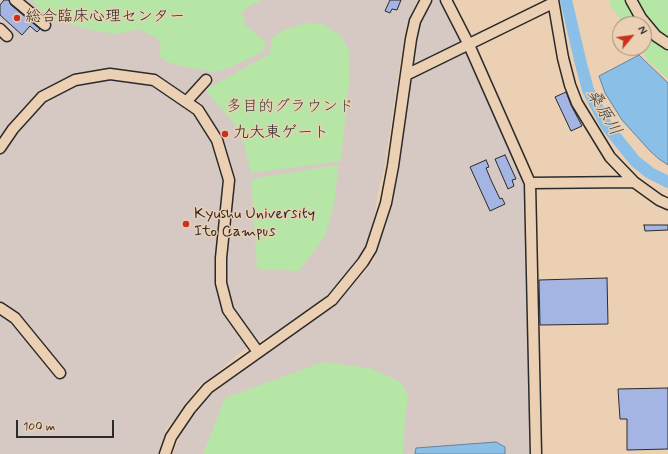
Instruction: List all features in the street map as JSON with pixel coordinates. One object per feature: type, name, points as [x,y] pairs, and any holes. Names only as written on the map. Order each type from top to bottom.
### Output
[{"type":"street","points":[[15,0],[45,25]]},
{"type":"street","points":[[446,0],[469,45],[530,183],[536,454]]},
{"type":"street","points":[[631,0],[641,18],[656,36],[668,44]]},
{"type":"street","points":[[165,454],[171,437],[190,409],[208,388],[332,300],[363,262],[371,249],[386,203],[393,166],[411,39],[415,21],[425,1]]},
{"type":"street","points":[[406,75],[553,2],[563,58],[570,85],[577,103],[610,157],[634,182],[659,200],[668,204]]},
{"type":"street","points":[[1,143],[42,98],[75,80],[110,74],[154,80],[198,110],[217,140],[229,180],[221,258],[221,283],[228,310],[258,352]]},
{"type":"street","points":[[186,102],[206,80]]},
{"type":"street","points":[[530,183],[634,182]]},
{"type":"street","points":[[0,308],[15,318],[60,373]]},
{"type":"shaded area","name":"Kyushu University Ito Campus","points":[[0,0],[417,0],[404,37],[384,169],[377,197],[375,215],[368,240],[360,255],[344,278],[320,302],[278,332],[251,344],[214,376],[200,384],[171,424],[165,429],[166,434],[158,454],[0,454]]},
{"type":"shaded area","points":[[432,0],[441,0],[526,184],[532,454],[173,454],[181,433],[199,405],[224,381],[315,318],[365,272],[375,258],[389,210],[397,175],[410,69],[416,36],[424,13]]},
{"type":"green space","points":[[32,0],[262,0],[251,5],[242,12],[245,25],[265,41],[264,51],[231,67],[215,72],[186,67],[167,62],[159,56],[161,46],[157,38],[138,29],[119,34],[95,31],[69,24],[52,19]]},
{"type":"green space","points":[[609,0],[668,0],[668,79],[648,61],[645,56],[652,56],[652,16],[618,16],[611,7]]},
{"type":"green space","name":"多目的グラウンド","points":[[306,23],[323,24],[340,35],[349,51],[350,73],[341,161],[251,173],[244,144],[233,122],[205,90],[270,54],[271,39],[282,31]]},
{"type":"green space","points":[[338,165],[335,200],[325,236],[299,271],[257,269],[251,179]]},
{"type":"green space","points":[[323,362],[369,368],[401,382],[408,396],[403,454],[203,454],[225,398]]},
{"type":"water","points":[[637,56],[640,56],[668,83],[668,165],[650,151],[622,120],[605,93],[599,76]]},
{"type":"water","points":[[496,442],[505,447],[505,454],[415,454],[416,448]]},
{"type":"building","name":"総合臨床心理センター","points":[[4,0],[9,0],[11,5],[40,29],[37,32],[30,26],[22,35],[0,15],[0,5]]},
{"type":"building","points":[[390,0],[401,0],[397,10],[392,9],[390,13],[385,11]]},
{"type":"building","points":[[566,92],[582,126],[571,131],[555,97]]},
{"type":"building","points":[[505,155],[516,179],[512,180],[514,186],[508,189],[495,159]]},
{"type":"building","points":[[486,160],[489,167],[486,168],[491,180],[500,199],[502,198],[505,204],[490,211],[470,167]]},
{"type":"building","points":[[644,225],[668,225],[668,230],[645,231]]},
{"type":"building","points":[[607,278],[608,324],[540,325],[539,280]]},
{"type":"building","points":[[668,388],[668,449],[627,450],[627,419],[620,419],[618,389]]},
{"type":"waterway","name":"桑原川","points":[[566,0],[588,90],[606,125],[635,161],[650,173],[668,182]]},
{"type":"place","name":"総合臨床心理センター","points":[[17,18]]},
{"type":"place","name":"九大東ゲート","points":[[225,134]]},
{"type":"place","name":"Kyushu University Ito Campus","points":[[186,224]]}]
